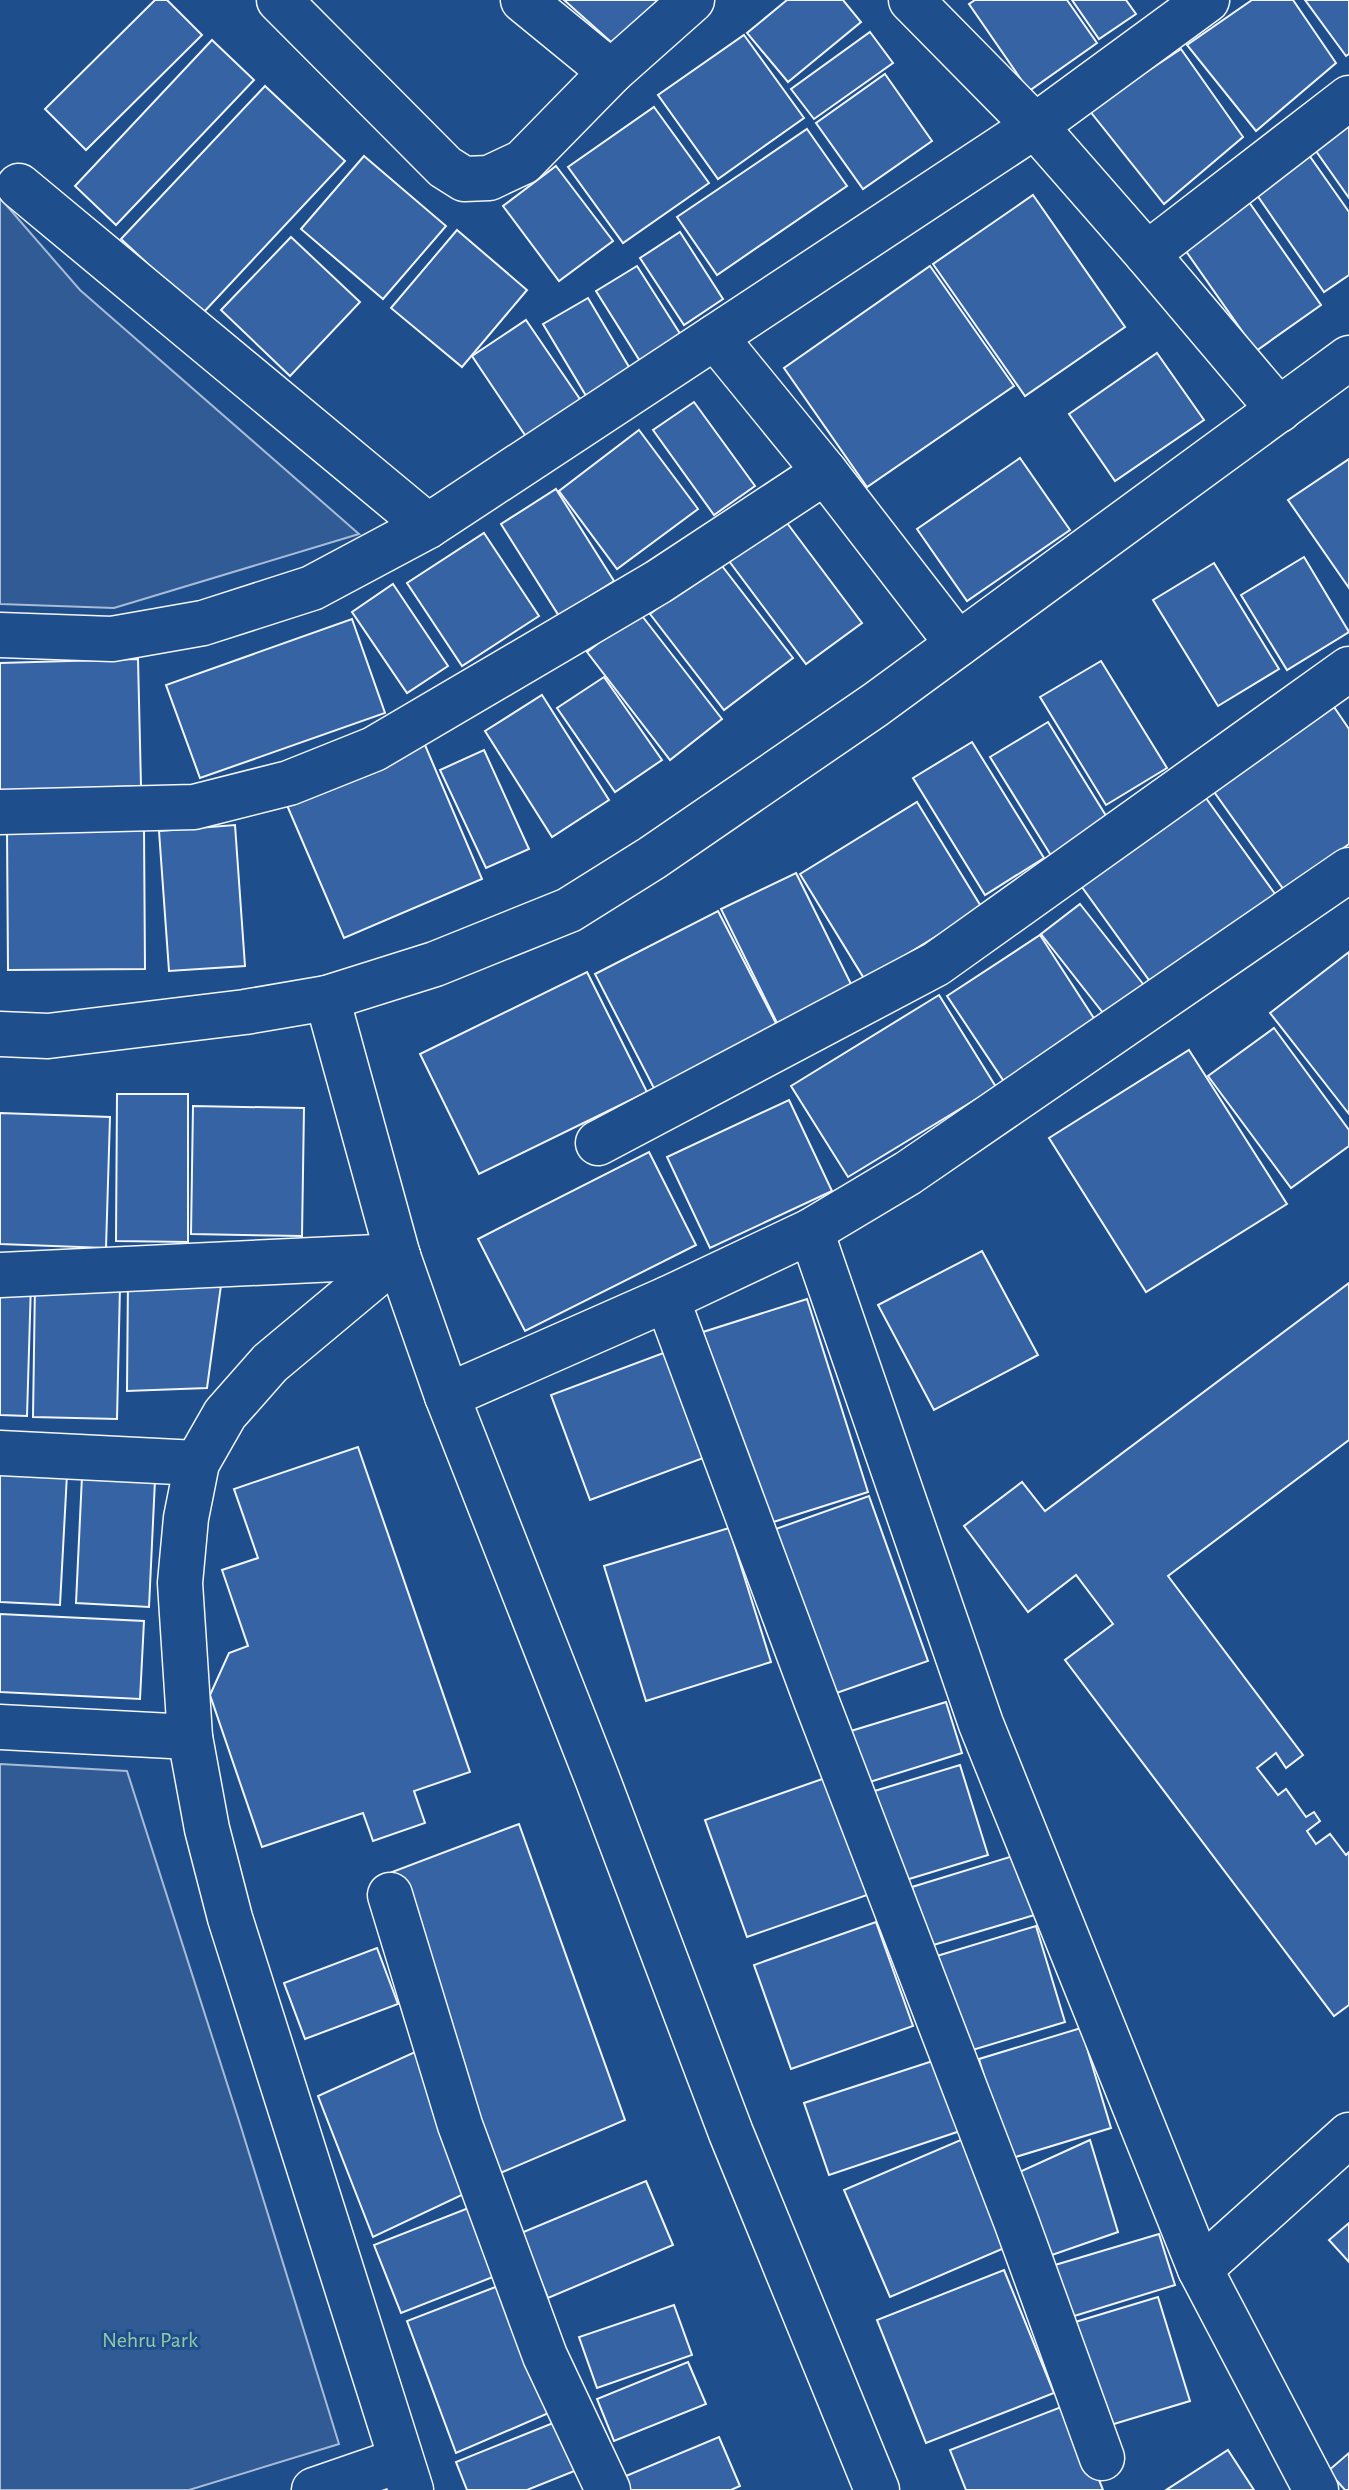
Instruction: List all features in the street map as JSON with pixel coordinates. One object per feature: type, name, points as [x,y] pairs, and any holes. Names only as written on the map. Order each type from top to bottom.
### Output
[{"type":"street","points":[[279,0],[445,167],[464,179],[489,178],[523,162],[611,72],[692,0]]},
{"type":"street","points":[[523,0],[611,72]]},
{"type":"street","points":[[0,635],[112,639],[203,623],[312,588],[428,526],[1035,126],[1207,0]]},
{"type":"street","points":[[915,1],[1035,126],[1279,410]]},
{"type":"street","points":[[1147,254],[1349,98]]},
{"type":"street","points":[[19,186],[428,526]]},
{"type":"street","points":[[715,337],[825,472],[958,644]]},
{"type":"street","points":[[0,1034],[48,1036],[245,1012],[327,998],[435,964],[569,910],[652,858],[875,705],[1349,358]]},
{"type":"street","points":[[0,812],[194,807],[289,783],[374,749],[658,582],[825,472]]},
{"type":"street","points":[[598,1143],[936,964],[1349,669]]},
{"type":"street","points":[[447,1396],[667,1299],[811,1231],[908,1173],[1349,870]]},
{"type":"street","points":[[327,998],[398,1256],[447,1396],[592,1764],[731,2133],[877,2490]]},
{"type":"street","points":[[811,1231],[981,1724],[1200,2269],[1316,2490]]},
{"type":"street","points":[[0,1275],[398,1256]]},
{"type":"street","points":[[314,2490],[406,2475],[230,1918],[207,1829],[190,1737],[180,1583],[186,1518],[197,1463],[225,1414],[270,1363],[398,1256]]},
{"type":"street","points":[[667,1299],[810,1685],[1011,2208],[1102,2458]]},
{"type":"street","points":[[0,1453],[197,1463]]},
{"type":"street","points":[[0,1727],[190,1737]]},
{"type":"street","points":[[390,1895],[465,2139],[545,2356],[608,2490]]},
{"type":"street","points":[[1200,2269],[1349,2135]]},
{"type":"shaded area","points":[[0,198],[80,290],[359,534],[114,608],[0,604]]},
{"type":"shaded area","name":"Nehru Park","points":[[0,1764],[127,1771],[339,2444],[189,2490],[0,2490]]},
{"type":"building","points":[[155,0],[167,0],[202,35],[86,150],[45,109]]},
{"type":"building","points":[[564,0],[675,0],[620,50]]},
{"type":"building","points":[[787,0],[843,0],[861,22],[788,82],[747,33]]},
{"type":"building","points":[[975,0],[1067,0],[1097,43],[1029,91],[969,4]]},
{"type":"building","points":[[1072,0],[1126,0],[1136,14],[1099,39]]},
{"type":"building","points":[[1252,0],[1293,0],[1336,63],[1256,131],[1187,45]]},
{"type":"building","points":[[1305,0],[1349,0],[1349,54],[1346,56]]},
{"type":"building","points":[[870,32],[893,63],[814,119],[791,89]]},
{"type":"building","points":[[744,35],[804,118],[718,179],[658,95]]},
{"type":"building","points":[[212,40],[254,80],[116,225],[75,186]]},
{"type":"building","points":[[1181,49],[1243,137],[1164,204],[1089,110]]},
{"type":"building","points":[[885,74],[932,141],[863,189],[816,123]]},
{"type":"building","points":[[265,86],[345,161],[202,314],[121,239]]},
{"type":"building","points":[[654,107],[709,183],[623,243],[568,167]]},
{"type":"building","points":[[1349,118],[1349,198],[1311,144]]},
{"type":"building","points":[[807,129],[847,186],[717,275],[677,217]]},
{"type":"building","points":[[1304,148],[1349,212],[1349,275],[1324,292],[1250,185]]},
{"type":"building","points":[[364,156],[446,226],[383,299],[301,229]]},
{"type":"building","points":[[556,166],[613,241],[559,281],[503,206]]},
{"type":"building","points":[[1242,192],[1321,305],[1256,351],[1176,237]]},
{"type":"building","points":[[1033,195],[1125,327],[1025,396],[933,264]]},
{"type":"building","points":[[457,230],[527,290],[462,367],[391,308]]},
{"type":"building","points":[[680,232],[723,299],[684,325],[640,258]]},
{"type":"building","points":[[291,237],[360,302],[290,376],[221,310]]},
{"type":"building","points":[[637,266],[686,343],[645,369],[596,291]]},
{"type":"building","points":[[930,266],[1014,386],[867,487],[784,368]]},
{"type":"building","points":[[588,298],[632,372],[588,399],[543,324]]},
{"type":"building","points":[[526,320],[586,408],[531,444],[472,356]]},
{"type":"building","points":[[1157,353],[1204,420],[1115,481],[1069,414]]},
{"type":"building","points":[[694,402],[755,486],[714,515],[653,430]]},
{"type":"building","points":[[639,430],[698,509],[617,569],[559,491]]},
{"type":"building","points":[[1020,458],[1070,530],[967,601],[917,529]]},
{"type":"building","points":[[1349,459],[1349,588],[1288,500]]},
{"type":"building","points":[[556,489],[614,581],[559,616],[501,524]]},
{"type":"building","points":[[781,515],[862,623],[806,664],[726,557]]},
{"type":"building","points":[[484,533],[539,616],[462,666],[407,583]]},
{"type":"building","points":[[1304,557],[1349,632],[1287,670],[1241,595]]},
{"type":"building","points":[[719,562],[793,658],[724,710],[650,614]]},
{"type":"building","points":[[1214,563],[1279,669],[1218,706],[1153,600]]},
{"type":"building","points":[[393,584],[448,666],[407,693],[352,612]]},
{"type":"building","points":[[639,612],[722,719],[670,760],[587,652]]},
{"type":"building","points":[[352,619],[385,713],[200,778],[166,685]]},
{"type":"building","points":[[138,659],[141,786],[0,791],[0,663]]},
{"type":"building","points":[[1101,661],[1167,768],[1106,805],[1040,697]]},
{"type":"building","points":[[604,677],[662,760],[615,792],[557,708]]},
{"type":"building","points":[[542,695],[609,800],[552,837],[485,731]]},
{"type":"building","points":[[1332,704],[1349,729],[1349,844],[1284,890],[1212,789]]},
{"type":"building","points":[[1048,722],[1113,827],[1055,862],[990,757]]},
{"type":"building","points":[[422,738],[482,879],[344,938],[283,796]]},
{"type":"building","points":[[972,742],[1044,858],[985,895],[913,778]]},
{"type":"building","points":[[484,750],[529,849],[486,868],[440,770]]},
{"type":"building","points":[[1203,794],[1278,898],[1154,987],[1079,883]]},
{"type":"building","points":[[917,802],[982,908],[865,980],[800,874]]},
{"type":"building","points":[[235,825],[245,966],[169,971],[159,831]]},
{"type":"building","points":[[144,828],[145,969],[8,970],[7,829]]},
{"type":"building","points":[[796,873],[854,990],[779,1027],[721,909]]},
{"type":"building","points":[[1080,904],[1147,989],[1107,1018],[1041,934]]},
{"type":"building","points":[[718,911],[780,1031],[657,1094],[595,974]]},
{"type":"building","points":[[1040,935],[1097,1023],[1005,1083],[947,996]]},
{"type":"building","points":[[1349,952],[1349,1114],[1270,1013]]},
{"type":"building","points":[[587,972],[647,1092],[479,1174],[420,1054]]},
{"type":"building","points":[[939,995],[996,1087],[848,1177],[791,1086]]},
{"type":"building","points":[[1274,1028],[1349,1130],[1349,1146],[1291,1188],[1208,1076]]},
{"type":"building","points":[[1189,1050],[1287,1204],[1146,1292],[1049,1138]]},
{"type":"building","points":[[117,1094],[188,1094],[188,1242],[116,1241]]},
{"type":"building","points":[[789,1100],[832,1191],[710,1248],[667,1157]]},
{"type":"building","points":[[193,1106],[304,1108],[302,1236],[191,1234]]},
{"type":"building","points":[[0,1113],[110,1117],[106,1248],[0,1244]]},
{"type":"building","points":[[649,1152],[696,1245],[525,1331],[478,1239]]},
{"type":"building","points":[[982,1251],[1038,1355],[934,1410],[878,1305]]},
{"type":"building","points":[[128,1278],[222,1278],[207,1388],[127,1391]]},
{"type":"building","points":[[0,1283],[31,1283],[27,1416],[0,1415]]},
{"type":"building","points":[[1349,1283],[1349,1440],[1168,1576],[1303,1755],[1286,1768],[1276,1753],[1257,1768],[1278,1795],[1286,1789],[1306,1817],[1314,1812],[1320,1821],[1307,1831],[1316,1844],[1330,1834],[1346,1855],[1349,1852],[1349,2005],[1334,2016],[1065,1660],[1113,1624],[1076,1575],[1028,1612],[964,1526],[1022,1482],[1045,1511]]},
{"type":"building","points":[[35,1284],[120,1286],[117,1419],[33,1417]]},
{"type":"building","points":[[807,1299],[868,1492],[764,1525],[703,1332]]},
{"type":"building","points":[[666,1352],[706,1457],[590,1500],[551,1395]]},
{"type":"building","points":[[358,1447],[470,1772],[414,1791],[425,1823],[373,1841],[363,1813],[262,1847],[210,1695],[229,1653],[248,1646],[222,1570],[258,1558],[234,1489]]},
{"type":"building","points":[[0,1471],[67,1474],[60,1605],[0,1602]]},
{"type":"building","points":[[82,1476],[155,1480],[149,1607],[76,1603]]},
{"type":"building","points":[[869,1496],[928,1661],[828,1696],[770,1531]]},
{"type":"building","points":[[729,1528],[771,1662],[646,1701],[604,1566]]},
{"type":"building","points":[[0,1614],[144,1621],[140,1699],[0,1692]]},
{"type":"building","points":[[946,1702],[962,1753],[857,1786],[841,1734]]},
{"type":"building","points":[[960,1765],[988,1855],[896,1883],[868,1793]]},
{"type":"building","points":[[828,1777],[870,1894],[747,1937],[705,1820]]},
{"type":"building","points":[[519,1824],[625,2120],[498,2174],[392,1872]]},
{"type":"building","points":[[1023,1853],[1041,1913],[930,1946],[912,1887]]},
{"type":"building","points":[[876,1922],[913,2026],[791,2069],[754,1965]]},
{"type":"building","points":[[1036,1926],[1065,2022],[956,2055],[927,1959]]},
{"type":"building","points":[[377,1948],[398,2004],[305,2039],[284,1983]]},
{"type":"building","points":[[1081,2028],[1111,2128],[1009,2159],[979,2059]]},
{"type":"building","points":[[415,2052],[466,2193],[373,2237],[318,2096]]},
{"type":"building","points":[[948,2056],[972,2127],[829,2175],[804,2103]]},
{"type":"building","points":[[963,2139],[1009,2246],[890,2297],[844,2190]]},
{"type":"building","points":[[1090,2140],[1118,2232],[1049,2256],[1015,2174]]},
{"type":"building","points":[[646,2181],[673,2245],[548,2298],[521,2233]]},
{"type":"building","points":[[471,2207],[498,2275],[401,2313],[374,2245]]},
{"type":"building","points":[[1349,2223],[1349,2262],[1329,2240]]},
{"type":"building","points":[[1159,2234],[1175,2285],[1071,2317],[1055,2265]]},
{"type":"building","points":[[1004,2270],[1054,2393],[926,2443],[877,2320]]},
{"type":"building","points":[[498,2286],[551,2412],[456,2453],[407,2321]]},
{"type":"building","points":[[1158,2297],[1190,2401],[1104,2427],[1072,2323]]},
{"type":"building","points":[[674,2305],[692,2355],[597,2388],[579,2337]]},
{"type":"building","points":[[688,2362],[706,2404],[614,2441],[597,2399]]},
{"type":"building","points":[[1069,2404],[1103,2490],[966,2490],[950,2450]]},
{"type":"building","points":[[558,2421],[577,2470],[527,2490],[467,2490],[456,2462]]},
{"type":"building","points":[[719,2437],[740,2486],[731,2490],[626,2490],[621,2478]]},
{"type":"building","points":[[1228,2450],[1254,2490],[1166,2490]]},
{"type":"building","points":[[1349,2453],[1349,2490],[1345,2490],[1328,2471]]}]
